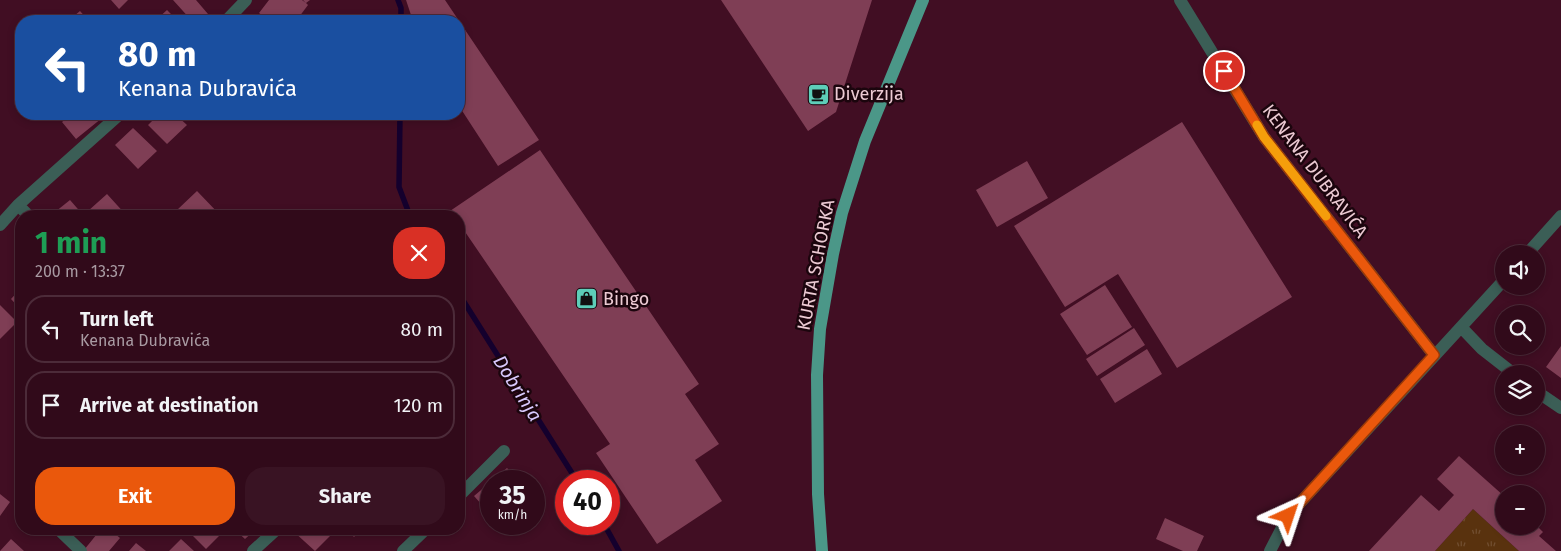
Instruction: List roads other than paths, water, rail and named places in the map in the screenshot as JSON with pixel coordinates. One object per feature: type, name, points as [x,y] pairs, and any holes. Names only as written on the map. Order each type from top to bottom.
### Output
[{"type":"main road","name":"KURTA SCHORKA","points":[[822,551],[818,494],[817,375],[820,329],[832,254],[842,213],[866,141],[923,0]]},
{"type":"street","points":[[232,15],[246,0]]},
{"type":"street","name":"KENANA DUBRAVIĆA","points":[[1180,0],[1264,137],[1434,355]]},
{"type":"street","points":[[0,225],[18,205],[113,120]]},
{"type":"street","points":[[18,205],[23,210]]},
{"type":"street","points":[[1535,245],[1561,216]]},
{"type":"street","points":[[1270,551],[1288,516],[1495,290]]},
{"type":"street","points":[[1461,326],[1482,349],[1502,365]]},
{"type":"street","points":[[1545,396],[1561,408]]},
{"type":"street","points":[[465,490],[504,451]]},
{"type":"street","points":[[64,535],[81,551]]},
{"type":"street","points":[[253,551],[270,535]]},
{"type":"street","points":[[403,551],[420,535]]},
{"type":"waterway","name":"Dobrinja","points":[[398,0],[401,15]]},
{"type":"waterway","name":"Dobrinja","points":[[400,120],[399,187],[408,210]]},
{"type":"waterway","name":"Dobrinja","points":[[465,304],[570,470]]},
{"type":"waterway","name":"Dobrinja","points":[[610,535],[619,551]]},
{"type":"place","name":"Diverzija","points":[[818,94]]},
{"type":"place","name":"Bingo","points":[[587,299]]}]
